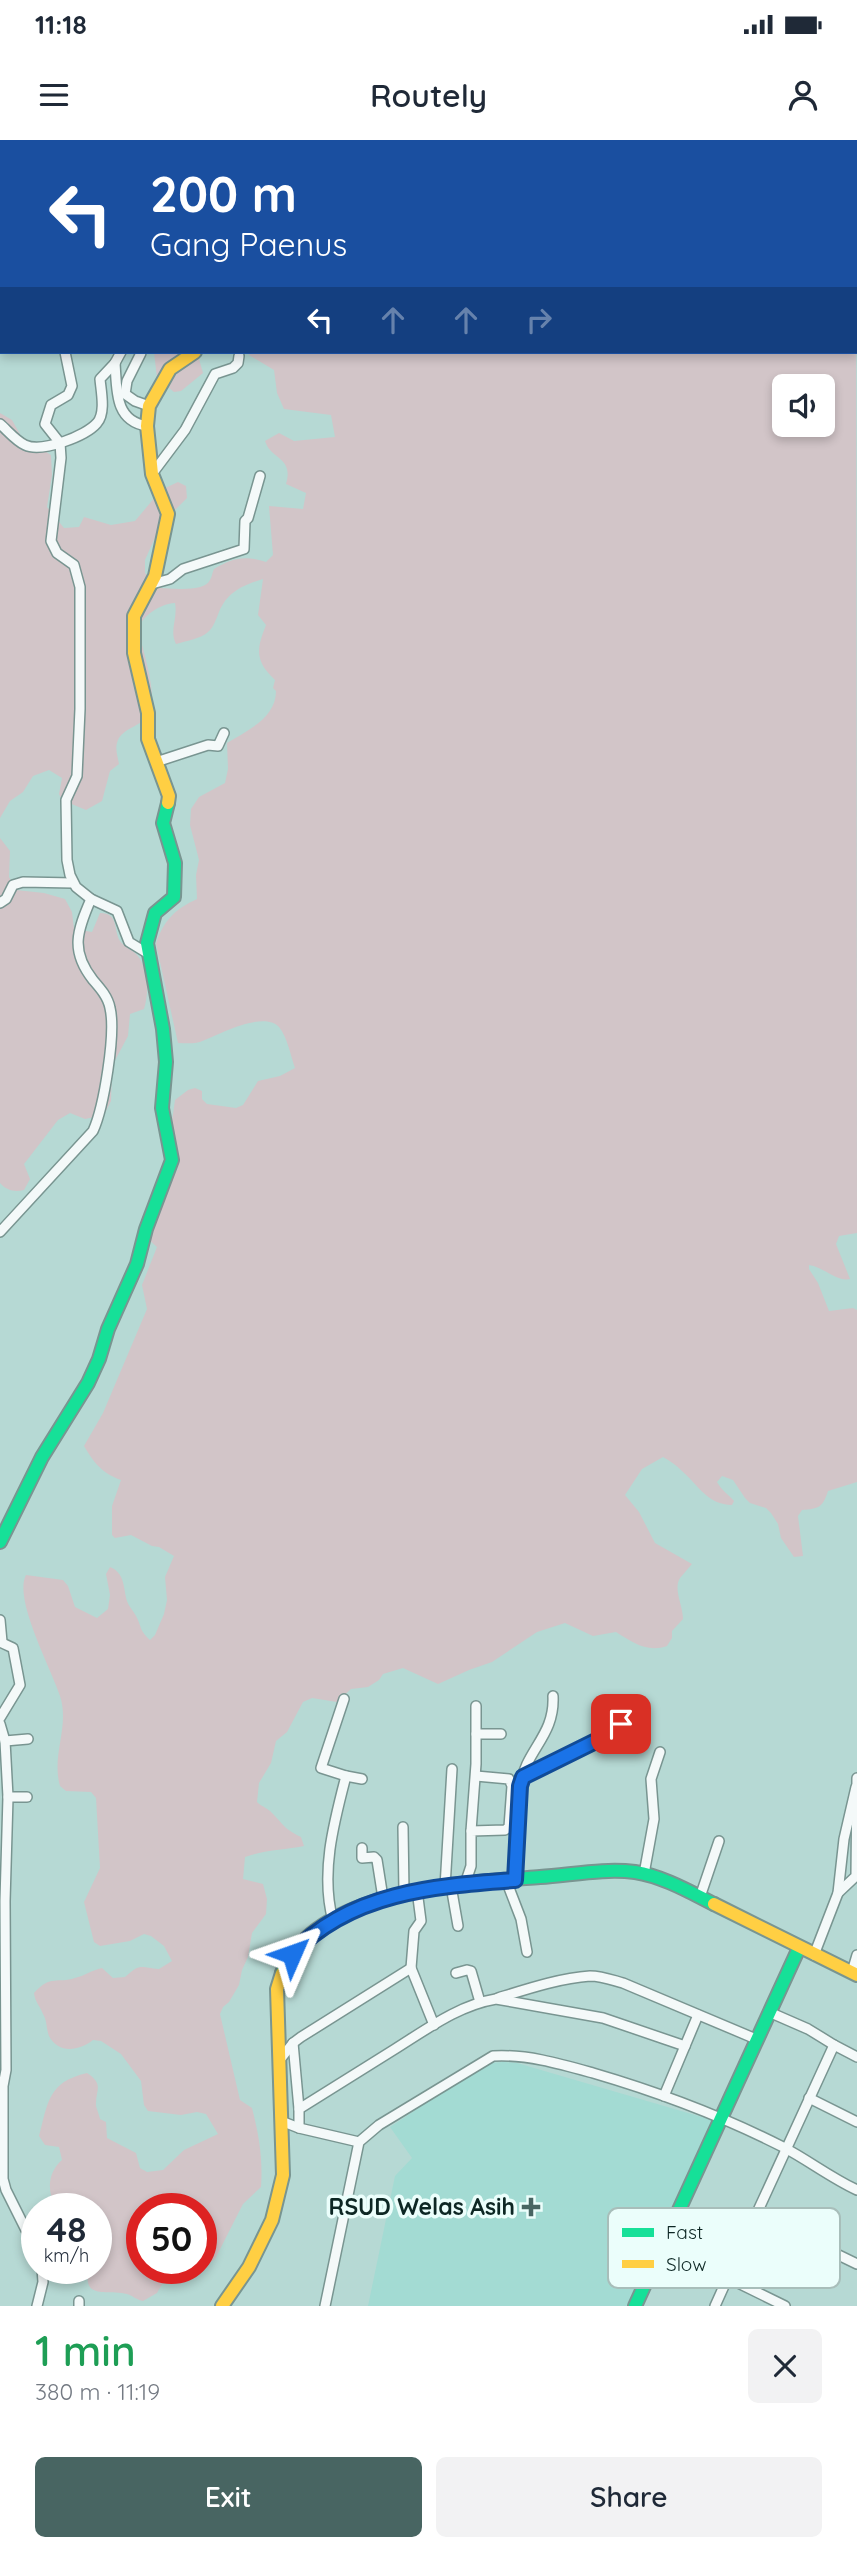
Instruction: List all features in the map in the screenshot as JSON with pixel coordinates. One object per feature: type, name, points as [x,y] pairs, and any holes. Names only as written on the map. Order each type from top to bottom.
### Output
[{"type":"main road","points":[[0,1542],[42,1457],[88,1383],[99,1359],[172,1160],[162,1108],[166,1062],[163,1029],[147,953],[147,939],[155,913],[171,900],[176,888],[174,859],[163,823],[169,796],[148,738],[148,713],[134,653],[135,614],[152,584],[168,514],[152,474],[147,426],[149,405],[167,373],[192,354]]},
{"type":"main road","points":[[222,2306],[249,2267],[272,2220],[283,2175],[278,1978],[292,1954],[303,1943],[344,1914],[383,1898],[417,1890],[618,1871],[644,1874],[700,1897],[799,1948],[855,1973]]},
{"type":"main road","points":[[680,2208],[799,1948]]},
{"type":"main road","points":[[635,2306],[643,2288]]},
{"type":"street","points":[[65,354],[72,386],[68,394],[51,405],[46,418],[48,430],[60,443],[61,458],[51,541],[57,553],[74,565],[80,587],[77,776],[69,791],[66,806],[66,848],[73,883],[90,899],[117,911],[129,942],[147,953]]},
{"type":"street","points":[[69,370],[74,354]]},
{"type":"street","points":[[0,424],[27,446],[40,447],[60,443],[97,423],[101,415],[100,379],[120,354]]},
{"type":"street","points":[[141,354],[127,382],[125,394],[135,401],[149,405]]},
{"type":"street","points":[[152,474],[185,430],[215,374],[233,368],[238,363],[239,356]]},
{"type":"street","points":[[115,363],[117,401],[122,412],[137,424],[147,426]]},
{"type":"street","points":[[152,584],[170,579],[183,569],[244,550],[245,519],[248,518],[260,476]]},
{"type":"street","points":[[156,762],[208,745],[218,746],[224,733]]},
{"type":"street","points":[[0,903],[6,899],[13,885],[23,882],[73,883]]},
{"type":"street","points":[[0,1232],[93,1131],[100,1113],[112,1026],[108,1000],[84,968],[78,954],[78,936],[90,899]]},
{"type":"street","points":[[0,1620],[1,1642],[13,1648],[20,1685],[0,1721],[5,1741],[4,1779],[8,1797],[5,1901],[6,2070],[1,2147],[6,2190],[21,2220]]},
{"type":"street","points":[[527,1952],[511,1880],[519,1798],[523,1777],[537,1745],[552,1721],[553,1696]]},
{"type":"street","points":[[344,1699],[321,1768],[362,1779]]},
{"type":"street","points":[[465,1884],[471,1866],[476,1706]]},
{"type":"street","points":[[523,1777],[612,1733],[621,1724]]},
{"type":"street","points":[[476,1734],[501,1734]]},
{"type":"street","points":[[5,1741],[28,1739]]},
{"type":"street","points":[[644,1874],[654,1819],[651,1779],[660,1752]]},
{"type":"street","points":[[452,1769],[448,1886],[458,1926]]},
{"type":"street","points":[[333,1921],[327,1872],[350,1774]]},
{"type":"street","points":[[471,1831],[505,1830],[509,1827],[512,1786],[509,1779],[475,1776]]},
{"type":"street","points":[[838,1893],[856,1876],[857,1778]]},
{"type":"street","points":[[814,1955],[838,1893],[844,1839],[856,1787]]},
{"type":"street","points":[[8,1797],[27,1797]]},
{"type":"street","points":[[403,1827],[404,1893]]},
{"type":"street","points":[[700,1897],[719,1841]]},
{"type":"street","points":[[362,1848],[362,1858],[374,1857],[377,1860],[383,1898]]},
{"type":"street","points":[[417,1890],[421,1921],[414,1931],[411,1968],[434,2025]]},
{"type":"street","points":[[855,1973],[857,1955]]},
{"type":"street","points":[[279,2061],[293,2043],[411,1968]]},
{"type":"street","points":[[456,1973],[471,1971],[480,2002]]},
{"type":"street","points":[[299,2109],[434,2025],[480,2002],[532,1987],[590,1976],[601,1976],[623,1983],[756,2039]]},
{"type":"street","points":[[532,1987],[532,2004]]},
{"type":"street","points":[[496,1998],[603,2018],[685,2046]]},
{"type":"street","points":[[769,2012],[808,2029],[857,2057]]},
{"type":"street","points":[[664,2096],[698,2015]]},
{"type":"street","points":[[293,2043],[299,2128]]},
{"type":"street","points":[[758,2208],[834,2045]]},
{"type":"street","points":[[326,2306],[359,2142],[379,2125],[493,2056],[555,2062],[722,2117],[785,2148],[857,2190]]},
{"type":"street","points":[[809,2098],[857,2122]]},
{"type":"street","points":[[281,2121],[359,2142]]},
{"type":"street","points":[[840,2256],[857,2264]]},
{"type":"street","points":[[37,2306],[43,2284]]},
{"type":"street","points":[[715,2306],[723,2288]]},
{"type":"street","points":[[748,2288],[785,2306]]},
{"type":"shaded area","points":[[154,354],[198,354],[203,373],[181,391],[174,392],[157,378]]},
{"type":"shaded area","points":[[249,354],[856,354],[857,1233],[839,1236],[836,1244],[850,1279],[840,1278],[809,1265],[809,1269],[818,1283],[829,1311],[853,1308],[857,1310],[857,1482],[828,1491],[820,1506],[802,1510],[798,1516],[803,1556],[794,1557],[781,1538],[778,1524],[771,1513],[766,1508],[750,1503],[733,1480],[722,1476],[717,1482],[734,1501],[732,1505],[716,1502],[663,1457],[642,1469],[625,1495],[639,1512],[655,1543],[692,1564],[678,1582],[683,1619],[672,1631],[672,1638],[667,1646],[646,1647],[616,1632],[593,1636],[565,1623],[537,1632],[492,1662],[438,1684],[403,1668],[383,1674],[368,1687],[351,1689],[337,1702],[312,1698],[303,1702],[287,1732],[276,1741],[271,1763],[259,1783],[257,1802],[287,1829],[301,1837],[304,1846],[245,1857],[243,1879],[263,1884],[267,1899],[266,1914],[252,1933],[239,1985],[220,2014],[240,2100],[252,2108],[261,2157],[261,2187],[243,2204],[217,2255],[217,2193],[126,2193],[126,2284],[162,2284],[157,2293],[143,2301],[127,2294],[98,2292],[89,2285],[112,2284],[112,2193],[51,2193],[53,2171],[62,2160],[59,2147],[45,2145],[39,2136],[48,2103],[57,2088],[74,2077],[87,2073],[93,2077],[98,2088],[96,2106],[100,2119],[106,2122],[107,2138],[136,2153],[140,2168],[147,2172],[163,2170],[184,2150],[218,2134],[206,2114],[197,2112],[181,2115],[148,2111],[144,2105],[141,2081],[121,2054],[101,2041],[93,2040],[81,2047],[69,2049],[58,2046],[49,2036],[45,2019],[35,1999],[34,1993],[50,1981],[69,1980],[102,1968],[113,1978],[125,1977],[137,1968],[159,1969],[172,1961],[164,1946],[144,1934],[130,1941],[100,1946],[94,1942],[84,1902],[100,1868],[96,1798],[91,1792],[66,1791],[60,1786],[58,1763],[63,1707],[29,1617],[23,1586],[26,1575],[63,1580],[68,1586],[75,1607],[97,1618],[108,1609],[110,1595],[106,1574],[110,1567],[123,1581],[128,1603],[142,1631],[150,1640],[155,1635],[167,1600],[165,1577],[174,1556],[131,1535],[115,1538],[112,1535],[112,1506],[121,1480],[99,1467],[84,1446],[103,1413],[147,1309],[142,1285],[157,1247],[148,1239],[152,1223],[178,1168],[172,1121],[175,1100],[195,1088],[202,1091],[202,1099],[207,1104],[236,1108],[243,1105],[258,1081],[280,1076],[295,1068],[279,1027],[262,1021],[228,1030],[200,1042],[178,1043],[156,944],[171,917],[197,899],[196,875],[199,860],[190,825],[191,809],[199,797],[225,783],[228,769],[227,743],[266,716],[275,700],[275,680],[264,667],[259,655],[260,641],[266,625],[258,615],[263,579],[231,594],[222,605],[210,630],[188,641],[176,644],[174,639],[175,603],[158,608],[144,619],[138,629],[150,681],[151,710],[145,720],[119,737],[116,748],[119,764],[110,771],[102,801],[86,810],[62,800],[59,794],[62,778],[49,770],[33,776],[23,792],[10,801],[0,818],[0,413],[12,420],[21,436],[51,455],[52,475],[47,507],[64,528],[79,527],[84,517],[111,525],[135,521],[161,490],[178,482],[186,486],[187,498],[161,524],[145,560],[145,573],[159,588],[186,589],[207,584],[214,569],[227,562],[245,558],[266,562],[273,555],[269,506],[303,509],[306,493],[286,484],[287,469],[265,441],[279,433],[294,441],[335,437],[331,415],[284,409],[277,393],[274,370]]},
{"type":"shaded area","points":[[0,838],[10,851],[9,877],[16,890],[44,893],[65,899],[72,912],[74,929],[92,932],[100,913],[110,916],[120,941],[141,961],[147,981],[144,1009],[130,1014],[128,1036],[112,1066],[111,1101],[104,1115],[85,1119],[70,1113],[58,1120],[24,1164],[30,1179],[24,1190],[17,1191],[0,1183]]},
{"type":"shaded area","name":"RSUD Welas Asih","points":[[490,2063],[517,2063],[712,2120],[672,2208],[608,2208],[608,2288],[635,2288],[627,2306],[368,2306],[395,2176],[412,2158],[390,2127]]},
{"type":"traffic: fast","points":[[0,1542],[42,1457],[88,1383],[99,1359],[108,1329],[137,1264],[146,1229],[172,1160],[162,1108],[166,1062],[163,1029],[147,943],[155,913],[174,897],[175,863],[163,823],[168,803]]},
{"type":"traffic: fast","points":[[282,1973],[299,1945],[326,1923],[358,1907],[434,1888],[588,1872],[623,1871],[655,1877],[714,1904]]},
{"type":"traffic: fast","points":[[680,2208],[799,1948]]},
{"type":"traffic: fast","points":[[635,2306],[643,2288]]},
{"type":"traffic: slow","points":[[168,803],[169,796],[148,739],[148,713],[134,653],[134,616],[155,576],[168,514],[152,474],[147,426],[149,406],[170,369],[192,354]]},
{"type":"traffic: slow","points":[[714,1904],[857,1975]]},
{"type":"traffic: slow","points":[[222,2306],[249,2267],[272,2220],[283,2175],[277,1989],[282,1973]]},
{"type":"place","name":"RSUD Welas Asih","points":[[531,2207]]},
{"type":"route","points":[[292,1954],[316,1932],[344,1914],[383,1898],[412,1891],[515,1880],[520,1786],[523,1777],[612,1733],[621,1724]]}]
